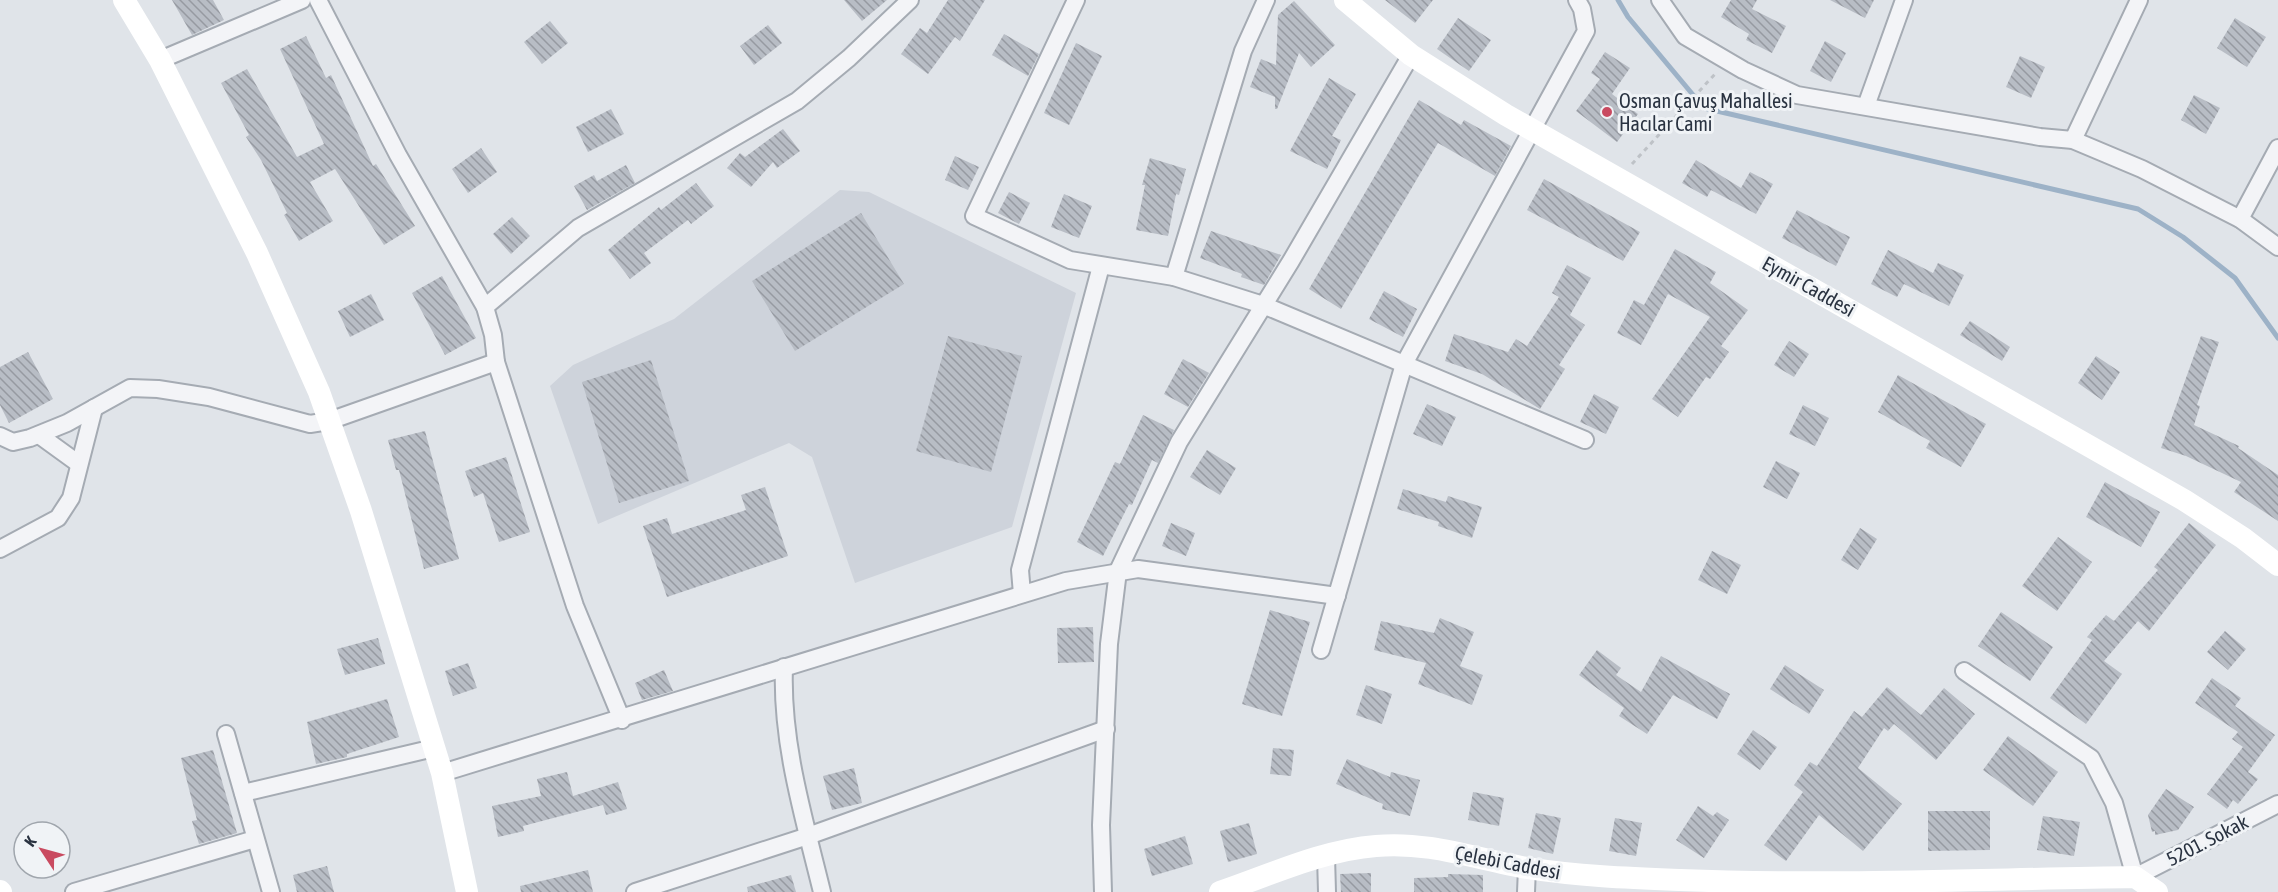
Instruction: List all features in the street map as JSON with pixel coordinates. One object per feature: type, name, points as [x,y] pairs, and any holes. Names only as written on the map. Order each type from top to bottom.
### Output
[{"type":"street","points":[[124,0],[160,60],[257,253],[329,421],[361,511],[442,773],[467,892]]},
{"type":"street","points":[[160,60],[302,0]]},
{"type":"street","points":[[318,0],[398,155],[485,307],[493,335],[495,362],[575,606],[622,720]]},
{"type":"street","points":[[485,307],[578,228],[797,101],[849,58],[910,0]]},
{"type":"street","points":[[1076,0],[974,216],[1070,260],[1174,277],[1263,305],[1585,440]]},
{"type":"street","points":[[1174,277],[1243,51],[1266,0]]},
{"type":"street","name":"Eymir Caddesi","points":[[1345,0],[1411,55],[1533,131],[2184,500],[2243,538],[2278,565]]},
{"type":"street","points":[[1322,650],[1404,364],[1586,31],[1582,9],[1577,0]]},
{"type":"street","points":[[1660,0],[1685,36],[1743,70],[1797,95],[2040,137],[2073,140],[2142,169],[2240,219],[2278,247]]},
{"type":"street","points":[[1866,106],[1904,0]]},
{"type":"street","points":[[2073,140],[2139,0]]},
{"type":"street","points":[[1104,892],[1101,825],[1109,644],[1118,571],[1179,442],[1411,55]]},
{"type":"street","points":[[2240,219],[2278,148]]},
{"type":"street","points":[[1022,594],[1020,570],[1101,266]]},
{"type":"street","points":[[0,436],[13,442],[39,435],[130,388],[158,388],[209,397],[310,424],[329,421],[495,362]]},
{"type":"street","points":[[0,549],[58,518],[71,498],[94,408]]},
{"type":"street","points":[[39,435],[79,464]]},
{"type":"street","points":[[442,773],[622,720],[784,667],[1066,581],[1138,569],[1337,596]]},
{"type":"street","points":[[784,667],[783,702],[794,776],[822,892]]},
{"type":"street","points":[[1964,671],[2091,758],[2114,803],[2129,884],[2157,892]]},
{"type":"street","points":[[635,892],[808,836],[1106,729]]},
{"type":"street","points":[[226,734],[271,892]]},
{"type":"street","points":[[243,793],[434,748]]},
{"type":"street","name":"5201. Sokak","points":[[2129,884],[2278,804]]},
{"type":"street","points":[[74,892],[255,839]]},
{"type":"street","name":"Çelebi Caddesi","points":[[1220,892],[1354,848],[1398,844],[1431,846],[1527,867],[1585,876],[1778,888],[2129,884]]},
{"type":"street","points":[[1326,856],[1327,892]]},
{"type":"street","points":[[1526,892],[1527,867]]},
{"type":"path","points":[[1622,181],[1632,164],[1704,88]]},
{"type":"shaded area","points":[[840,190],[869,192],[1076,293],[1012,527],[855,583],[812,457],[789,443],[598,524],[550,386],[573,365],[674,319]]},
{"type":"building","points":[[172,0],[213,0],[224,20],[192,35]]},
{"type":"building","points":[[844,0],[887,0],[862,21]]},
{"type":"building","points":[[948,0],[985,0],[960,41],[955,37],[928,74],[901,54],[920,28],[927,33]]},
{"type":"building","points":[[1385,0],[1433,0],[1415,23]]},
{"type":"building","points":[[1731,0],[1757,0],[1752,9],[1786,26],[1772,53],[1746,40],[1749,34],[1721,17]]},
{"type":"building","points":[[1830,0],[1874,0],[1865,18]]},
{"type":"building","points":[[1294,1],[1335,45],[1311,67],[1299,53],[1277,109],[1275,109],[1275,97],[1250,87],[1261,59],[1276,65],[1278,15]]},
{"type":"building","points":[[1458,18],[1491,40],[1469,71],[1437,49]]},
{"type":"building","points":[[2235,18],[2266,37],[2247,67],[2217,48]]},
{"type":"building","points":[[550,21],[568,43],[542,64],[524,42]]},
{"type":"building","points":[[768,25],[782,43],[754,65],[740,46]]},
{"type":"building","points":[[1004,34],[1039,54],[1028,76],[992,55]]},
{"type":"building","points":[[306,36],[326,78],[331,75],[373,166],[376,164],[415,226],[384,245],[335,169],[310,182],[333,221],[299,241],[284,215],[287,213],[261,160],[246,137],[249,135],[221,83],[247,69],[297,157],[324,144],[280,49]]},
{"type":"building","points":[[1825,41],[1846,53],[1831,82],[1810,71]]},
{"type":"building","points":[[1076,43],[1102,56],[1069,125],[1044,113]]},
{"type":"building","name":"Osman Çavuş Mahallesi Hacılar Cami","points":[[1605,52],[1630,68],[1612,94],[1638,114],[1617,142],[1576,111],[1600,79],[1591,73]]},
{"type":"building","points":[[2020,56],[2045,67],[2031,98],[2006,87]]},
{"type":"building","points":[[1329,78],[1356,94],[1332,136],[1341,140],[1327,169],[1290,151]]},
{"type":"building","points":[[2194,95],[2220,108],[2206,134],[2181,120]]},
{"type":"building","points":[[1419,100],[1461,125],[1464,120],[1511,146],[1495,176],[1438,143],[1341,309],[1309,289]]},
{"type":"building","points":[[611,109],[624,134],[588,152],[576,127]]},
{"type":"building","points":[[783,129],[800,151],[777,168],[773,162],[751,187],[727,168],[740,153],[745,157]]},
{"type":"building","points":[[481,148],[497,172],[468,193],[452,169]]},
{"type":"building","points":[[955,156],[979,167],[968,190],[945,180]]},
{"type":"building","points":[[1150,158],[1186,169],[1179,195],[1176,194],[1168,236],[1136,230],[1145,185],[1142,185]]},
{"type":"building","points":[[1696,160],[1741,188],[1750,172],[1773,184],[1756,214],[1711,190],[1707,197],[1682,183]]},
{"type":"building","points":[[626,165],[635,183],[587,210],[574,186],[594,175],[597,181]]},
{"type":"building","points":[[1544,179],[1640,232],[1623,261],[1527,210]]},
{"type":"building","points":[[696,183],[714,206],[691,224],[688,220],[644,253],[651,263],[630,279],[608,250],[659,207],[661,210]]},
{"type":"building","points":[[1009,192],[1030,203],[1019,224],[998,213]]},
{"type":"building","points":[[1064,194],[1092,206],[1079,238],[1051,227]]},
{"type":"building","points":[[1797,210],[1850,237],[1836,266],[1782,238]]},
{"type":"building","points":[[861,213],[904,284],[795,351],[752,281]]},
{"type":"building","points":[[512,217],[530,236],[511,254],[493,234]]},
{"type":"building","points":[[1211,231],[1281,255],[1264,285],[1200,258]]},
{"type":"building","points":[[1675,249],[1716,272],[1710,283],[1748,310],[1721,346],[1729,352],[1710,379],[1706,377],[1678,417],[1652,399],[1710,317],[1668,294],[1641,345],[1617,333],[1634,300],[1644,305]]},
{"type":"building","points":[[1888,250],[1933,273],[1938,263],[1964,275],[1949,306],[1904,284],[1897,297],[1871,284]]},
{"type":"building","points":[[1567,265],[1591,278],[1570,315],[1585,325],[1559,365],[1565,369],[1540,409],[1482,374],[1445,361],[1454,334],[1508,352],[1516,339],[1527,346],[1559,297],[1552,293]]},
{"type":"building","points":[[442,276],[476,338],[445,355],[412,293]]},
{"type":"building","points":[[1384,291],[1417,309],[1403,337],[1369,319]]},
{"type":"building","points":[[371,294],[384,320],[350,337],[338,311]]},
{"type":"building","points":[[1970,321],[2010,347],[2002,361],[1960,335]]},
{"type":"building","points":[[948,336],[1022,356],[991,472],[916,451]]},
{"type":"building","points":[[2201,336],[2219,342],[2197,405],[2200,406],[2194,425],[2239,446],[2238,448],[2278,475],[2278,521],[2234,492],[2241,482],[2186,456],[2161,448]]},
{"type":"building","points":[[1789,341],[1809,354],[1794,377],[1774,365]]},
{"type":"building","points":[[28,352],[53,399],[9,423],[0,405],[0,367]]},
{"type":"building","points":[[2096,356],[2120,372],[2102,400],[2078,383]]},
{"type":"building","points":[[1183,359],[1209,373],[1188,407],[1164,394]]},
{"type":"building","points":[[651,360],[689,481],[619,503],[582,382]]},
{"type":"building","points":[[1898,375],[1986,424],[1961,467],[1926,448],[1930,441],[1878,412]]},
{"type":"building","points":[[1594,394],[1619,407],[1606,434],[1580,422]]},
{"type":"building","points":[[1427,404],[1456,417],[1442,446],[1413,434]]},
{"type":"building","points":[[1803,405],[1829,418],[1815,446],[1789,434]]},
{"type":"building","points":[[1143,415],[1174,430],[1158,463],[1152,460],[1132,505],[1129,504],[1103,556],[1077,542],[1115,462],[1120,464]]},
{"type":"building","points":[[425,431],[459,559],[424,569],[399,470],[396,470],[388,440]]},
{"type":"building","points":[[1207,450],[1236,468],[1220,495],[1190,477]]},
{"type":"building","points":[[506,457],[530,532],[499,542],[483,493],[474,497],[465,471]]},
{"type":"building","points":[[1776,461],[1800,473],[1787,499],[1763,487]]},
{"type":"building","points":[[2105,482],[2160,512],[2141,547],[2086,517]]},
{"type":"building","points":[[765,487],[788,556],[667,597],[643,526],[667,518],[672,534],[746,510],[741,495]]},
{"type":"building","points":[[1403,489],[1446,502],[1448,496],[1482,507],[1472,538],[1438,526],[1439,522],[1397,509]]},
{"type":"building","points":[[1171,523],[1195,533],[1186,556],[1162,546]]},
{"type":"building","points":[[2189,523],[2216,545],[2149,631],[2138,621],[2104,661],[2122,674],[2086,724],[2050,698],[2092,640],[2087,637],[2106,615],[2114,621],[2158,570],[2154,567]]},
{"type":"building","points":[[1860,528],[1877,539],[1858,570],[1841,560]]},
{"type":"building","points":[[2058,537],[2092,562],[2057,611],[2022,586]]},
{"type":"building","points":[[1712,551],[1741,565],[1727,594],[1698,580]]},
{"type":"building","points":[[1270,610],[1310,622],[1282,716],[1242,704]]},
{"type":"building","points":[[2001,612],[2053,647],[2030,681],[1978,646]]},
{"type":"building","points":[[1440,618],[1474,632],[1460,666],[1483,675],[1472,705],[1418,684],[1426,663],[1374,650],[1381,621],[1434,633]]},
{"type":"building","points":[[1093,627],[1094,662],[1058,663],[1057,628]]},
{"type":"building","points":[[2225,631],[2246,649],[2228,670],[2207,652]]},
{"type":"building","points":[[378,638],[385,664],[345,675],[337,649]]},
{"type":"building","points":[[1597,650],[1621,668],[1616,675],[1641,692],[1661,656],[1730,694],[1717,719],[1673,695],[1647,734],[1619,716],[1624,708],[1579,675]]},
{"type":"building","points":[[468,663],[477,688],[453,696],[445,671]]},
{"type":"building","points":[[1785,665],[1824,690],[1809,714],[1770,689]]},
{"type":"building","points":[[664,670],[673,691],[642,700],[635,683]]},
{"type":"building","points":[[2212,678],[2241,698],[2235,706],[2275,735],[2248,772],[2258,779],[2238,804],[2233,800],[2227,809],[2207,794],[2243,747],[2232,739],[2238,732],[2195,703]]},
{"type":"building","points":[[1366,685],[1392,694],[1382,724],[1356,715]]},
{"type":"building","points":[[1887,687],[1921,715],[1944,688],[1975,714],[1936,760],[1894,724],[1888,731],[1884,728],[1858,768],[1902,804],[1863,851],[1819,815],[1786,861],[1764,845],[1803,792],[1794,785],[1810,762],[1817,766],[1854,711],[1862,717]]},
{"type":"building","points":[[387,699],[399,737],[347,754],[347,757],[316,764],[307,722]]},
{"type":"building","points":[[1753,730],[1777,747],[1760,770],[1737,754]]},
{"type":"building","points":[[2008,736],[2058,772],[2033,806],[1983,770]]},
{"type":"building","points":[[1273,748],[1294,750],[1291,776],[1270,774]]},
{"type":"building","points":[[213,750],[237,833],[199,844],[192,821],[197,820],[181,758]]},
{"type":"building","points":[[1347,759],[1390,777],[1391,772],[1420,780],[1410,816],[1382,809],[1383,804],[1336,784]]},
{"type":"building","points":[[854,768],[862,803],[832,810],[823,776]]},
{"type":"building","points":[[567,772],[573,796],[618,782],[627,809],[606,815],[603,805],[523,826],[524,831],[498,837],[492,806],[541,796],[537,779]]},
{"type":"building","points":[[2166,789],[2194,807],[2178,830],[2155,835],[2155,831],[2152,832],[2148,815]]},
{"type":"building","points":[[1473,792],[1504,798],[1499,826],[1468,820]]},
{"type":"building","points":[[1698,806],[1713,816],[1717,812],[1729,820],[1704,858],[1676,840]]},
{"type":"building","points":[[1928,811],[1990,811],[1990,850],[1928,851]]},
{"type":"building","points":[[1536,813],[1561,818],[1553,854],[1528,848]]},
{"type":"building","points":[[2043,816],[2080,822],[2074,856],[2037,850]]},
{"type":"building","points":[[1615,818],[1642,823],[1636,856],[1609,851]]},
{"type":"building","points":[[1249,823],[1257,854],[1228,862],[1220,831]]},
{"type":"building","points":[[1185,836],[1193,864],[1152,876],[1144,849]]},
{"type":"building","points":[[327,866],[334,892],[297,892],[293,875]]},
{"type":"building","points":[[588,870],[593,892],[521,892],[520,886]]},
{"type":"building","points":[[1371,873],[1371,892],[1341,892],[1340,874]]},
{"type":"building","points":[[1448,874],[1483,875],[1483,892],[1414,892],[1414,878],[1448,877]]},
{"type":"building","points":[[791,875],[796,892],[748,892],[747,887]]},
{"type":"waterway","points":[[1618,0],[1628,17],[1704,108],[2138,209],[2183,237],[2235,278],[2278,338]]},
{"type":"place","name":"Osman Çavuş Mahallesi Hacılar Cami","points":[[1607,112]]}]
